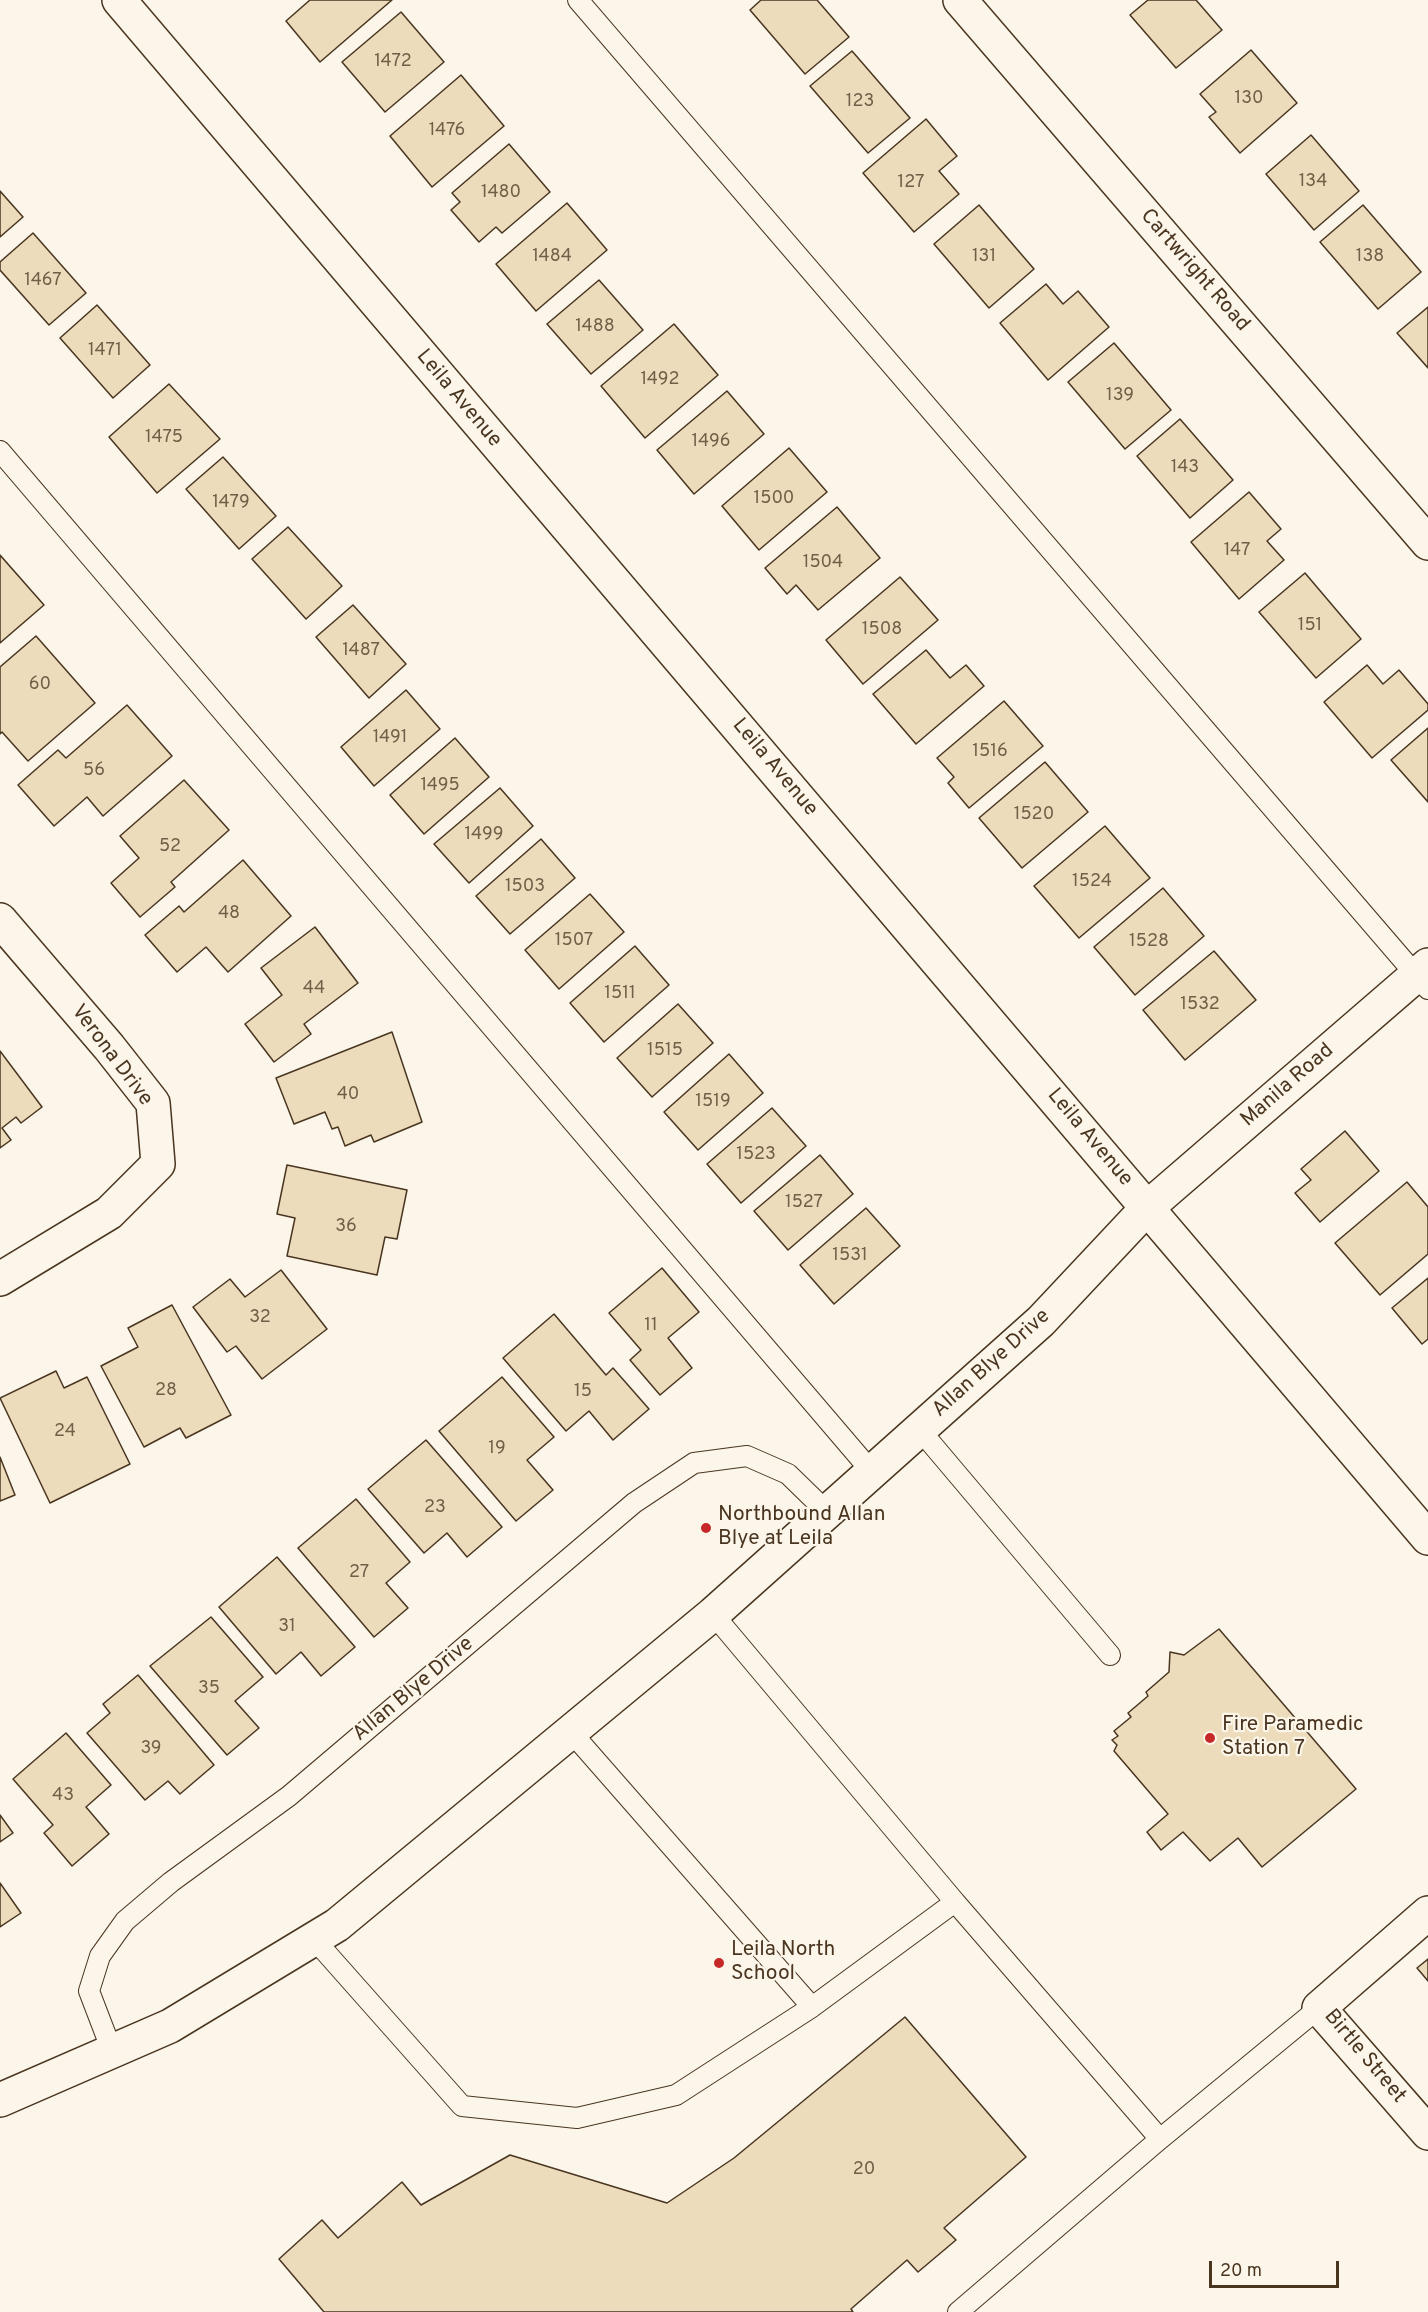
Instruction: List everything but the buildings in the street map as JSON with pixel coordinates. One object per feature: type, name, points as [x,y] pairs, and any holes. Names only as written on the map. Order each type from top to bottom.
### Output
[{"type":"street","name":"Leila Avenue","points":[[118,0],[1428,1538]]},
{"type":"street","name":"Cartwright Road","points":[[960,0],[1428,543]]},
{"type":"street","name":"Verona Drive","points":[[0,920],[109,1047],[153,1103],[158,1164],[109,1213],[0,1279]]},
{"type":"street","name":"Manila Road","points":[[1148,1207],[1424,976]]},
{"type":"street","name":"Allan Blye Drive","points":[[0,2100],[170,2025],[337,1926],[713,1614],[1041,1322],[1148,1207]]},
{"type":"street","name":"Birtle Street","points":[[1428,1913],[1319,2008],[1428,2133]]},
{"type":"lane","points":[[578,0],[1424,976]]},
{"type":"lane","points":[[0,451],[872,1472]]},
{"type":"lane","points":[[920,1430],[1110,1655]]},
{"type":"lane","name":"Allan Blye Drive","points":[[112,2050],[89,1991],[99,1956],[125,1921],[171,1882],[290,1796],[633,1503],[694,1463],[747,1456],[788,1474],[827,1512]]},
{"type":"lane","points":[[713,1614],[954,1902],[1160,2139]]},
{"type":"lane","points":[[571,1732],[812,2007]]},
{"type":"lane","points":[[314,1939],[462,2106],[577,2118],[676,2096],[812,2007],[954,1902]]},
{"type":"lane","points":[[958,2312],[1160,2139],[1319,2008]]},
{"type":"place","name":"Northbound Allan Blye at Leila","points":[[706,1528]]},
{"type":"place","name":"Fire Paramedic Station 7","points":[[1210,1738]]},
{"type":"place","name":"Leila North School","points":[[719,1963]]}]
